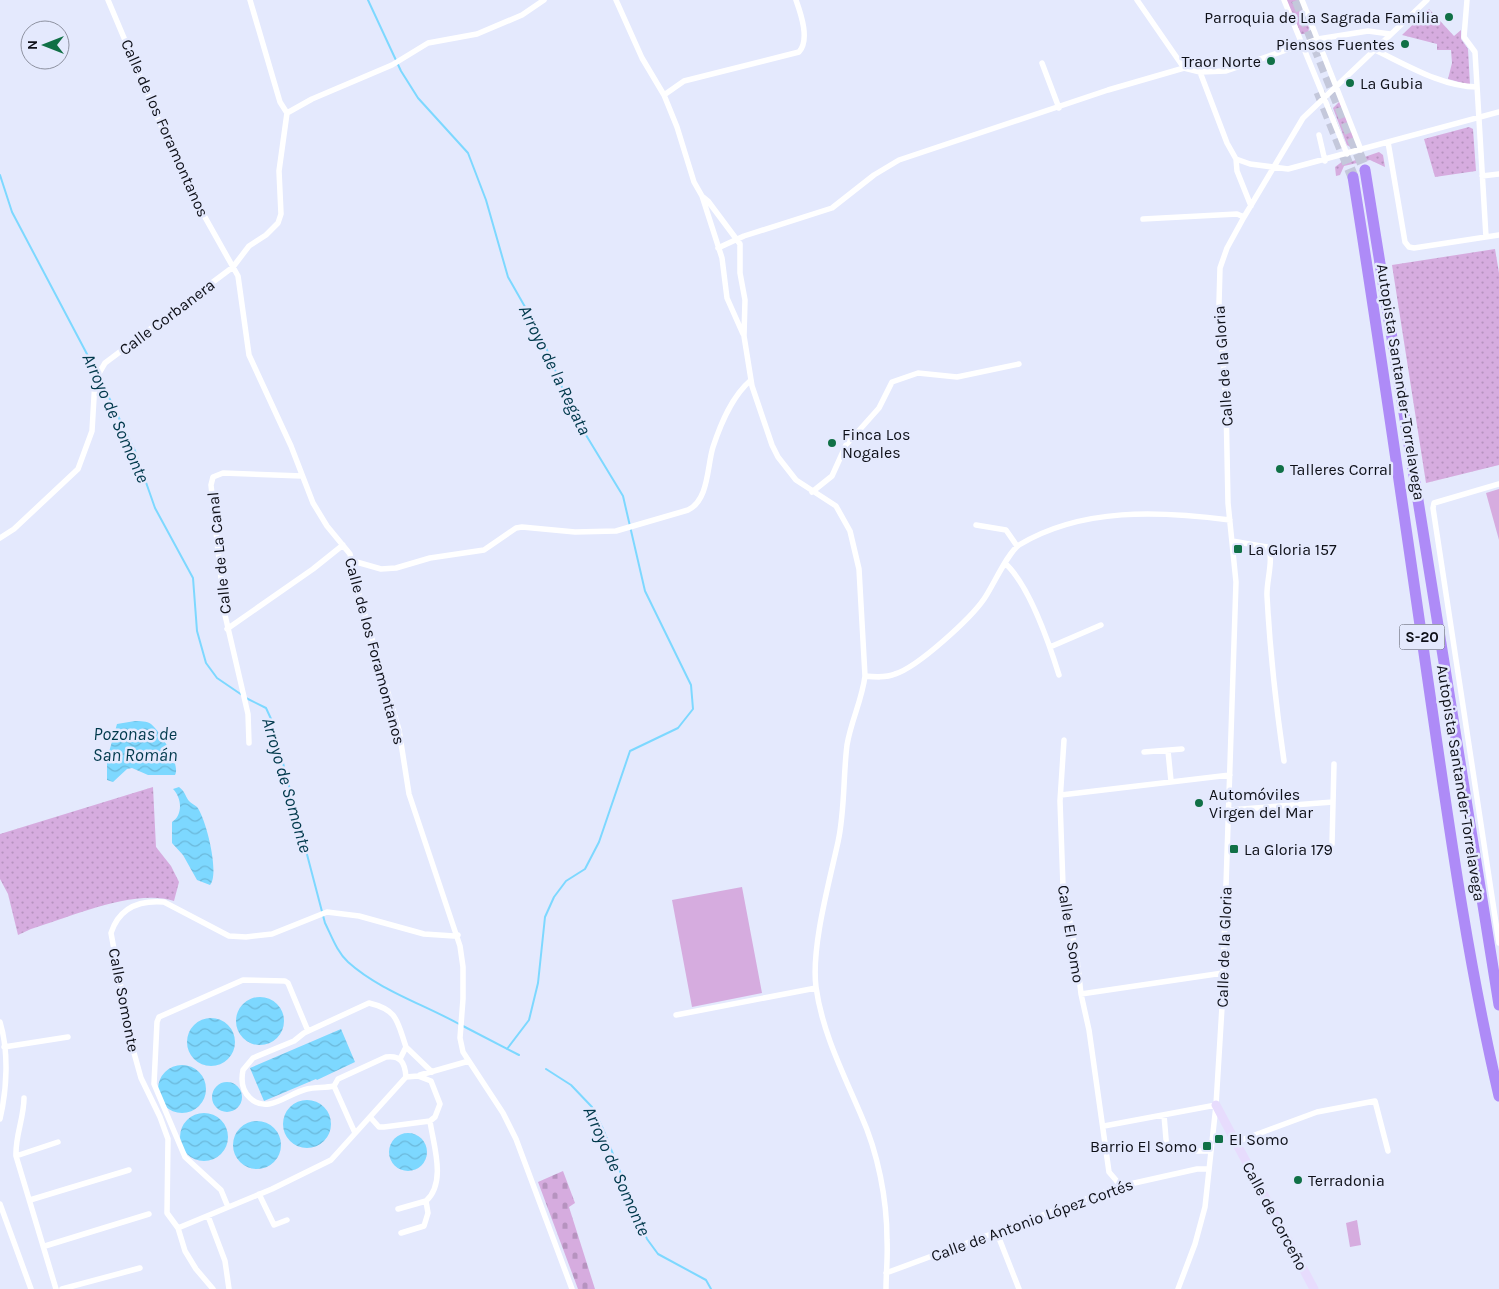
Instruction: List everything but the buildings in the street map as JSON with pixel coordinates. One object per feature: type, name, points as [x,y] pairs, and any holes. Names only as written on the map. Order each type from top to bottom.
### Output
[{"type":"highway","name":"Autopista Santander-Torrelavega","points":[[1365,170],[1420,504],[1478,884],[1499,1005]]},
{"type":"highway","name":"Autopista Santander-Torrelavega","points":[[1353,177],[1381,349],[1462,900],[1488,1048],[1499,1096]]},
{"type":"main road","name":"Calle de Corceño","points":[[1216,1105],[1314,1289]]},
{"type":"main road","name":"Calle de Corceño","points":[[1215,1118],[1226,1126]]},
{"type":"street","name":"Calle de los Foramontanos","points":[[108,0],[183,178],[233,267],[240,287],[249,355],[291,446],[313,503],[353,561],[357,588],[399,730],[409,794],[458,935],[463,967],[460,1034],[463,1052],[503,1114],[516,1139],[572,1289]]},
{"type":"street","points":[[250,0],[280,102],[286,113],[312,99],[392,65],[428,43],[477,34],[522,15],[544,0]]},
{"type":"street","points":[[615,0],[642,58],[664,95],[686,153],[694,182],[702,196],[738,239],[740,244],[740,273],[745,300],[744,336],[751,380],[778,457],[796,480],[836,506],[850,531],[859,569],[865,676],[864,690],[848,744],[840,830],[832,860],[815,960],[816,988],[822,1013],[850,1093],[861,1115],[880,1175],[888,1241],[886,1289]]},
{"type":"street","points":[[664,95],[684,81],[799,52],[802,48],[804,33],[796,0]]},
{"type":"street","points":[[1137,0],[1184,68]]},
{"type":"street","points":[[1284,0],[1325,96],[1347,154]]},
{"type":"street","points":[[1302,0],[1361,150]]},
{"type":"street","name":"Calle de la Gloria","points":[[1215,1118],[1223,973],[1236,600],[1230,520],[1226,403],[1218,278],[1227,248],[1299,123],[1427,0]]},
{"type":"street","points":[[1467,0],[1464,30],[1465,42],[1475,52],[1486,237]]},
{"type":"street","points":[[718,248],[738,239],[832,208],[874,175],[899,160],[1059,108],[1108,90],[1184,68],[1200,72],[1236,68],[1318,39],[1368,31],[1390,34]]},
{"type":"street","points":[[1374,49],[1425,73],[1461,86],[1477,87]]},
{"type":"street","points":[[1042,63],[1059,108]]},
{"type":"street","points":[[1200,72],[1227,143],[1236,159],[1237,171],[1250,206]]},
{"type":"street","points":[[1236,159],[1250,164],[1288,170],[1499,112]]},
{"type":"street","name":"Calle Corbanera","points":[[0,538],[14,529],[78,468],[92,431],[95,380],[99,371],[106,363],[233,267],[249,246],[273,229],[281,214],[279,171],[286,113]]},
{"type":"street","points":[[1319,135],[1325,161]]},
{"type":"street","points":[[1388,142],[1405,242],[1409,247],[1414,248],[1499,235]]},
{"type":"street","points":[[1482,176],[1499,174]]},
{"type":"street","points":[[702,196],[722,258],[727,298],[744,336]]},
{"type":"street","points":[[1143,219],[1237,214],[1244,217]]},
{"type":"street","points":[[812,492],[832,476],[846,445],[879,408],[892,382],[918,373],[957,377],[1019,364]]},
{"type":"street","points":[[353,561],[381,569],[396,568],[430,558],[484,550],[516,528],[589,533],[616,531],[688,510],[698,502],[713,448],[725,418],[739,392],[751,380]]},
{"type":"street","name":"Calle de La Canal","points":[[249,743],[248,714],[227,629],[220,552],[215,530],[213,477],[224,473],[302,476]]},
{"type":"street","points":[[1499,484],[1434,503],[1433,508],[1499,943]]},
{"type":"street","points":[[865,676],[893,675],[915,664],[974,611],[984,599],[1017,546],[1062,524],[1080,519],[1176,514],[1230,520]]},
{"type":"street","points":[[976,526],[1006,530],[1017,546]]},
{"type":"street","points":[[1232,541],[1267,547],[1270,550],[1271,558],[1266,582],[1269,638],[1284,761]]},
{"type":"street","name":"Calle de La Canal","points":[[227,629],[343,546]]},
{"type":"street","points":[[1006,564],[1015,574],[1025,591],[1050,647],[1059,676]]},
{"type":"street","points":[[1050,647],[1101,625]]},
{"type":"street","name":"Calle El Somo","points":[[1064,740],[1061,795],[1063,886],[1089,1030],[1109,1172],[1121,1186]]},
{"type":"street","points":[[1144,752],[1182,749]]},
{"type":"street","points":[[1168,751],[1171,781]]},
{"type":"street","points":[[1332,844],[1334,764]]},
{"type":"street","points":[[1061,795],[1230,775]]},
{"type":"street","points":[[1229,810],[1333,802]]},
{"type":"street","name":"Calle Somonte","points":[[214,1289],[196,1269],[185,1251],[178,1228],[165,1207],[169,1164],[168,1139],[141,1078],[124,1013],[112,933],[116,920],[125,910],[153,901],[164,902],[229,936],[246,937],[281,931],[327,912],[359,916],[424,934],[458,935]]},
{"type":"street","points":[[1081,994],[1223,973]]},
{"type":"street","points":[[228,1207],[221,1190],[186,1157],[154,1084],[157,1022],[159,1017],[243,980],[285,981],[288,983],[308,1031]]},
{"type":"street","points":[[676,1015],[816,988]]},
{"type":"street","points":[[334,1086],[306,1089],[269,1105],[253,1101],[242,1087],[243,1070],[253,1058],[294,1041],[308,1031],[369,1003],[389,1009],[396,1018],[406,1047],[432,1072]]},
{"type":"street","points":[[0,1022],[4,1047],[6,1092],[0,1119]]},
{"type":"street","points":[[4,1047],[68,1037]]},
{"type":"street","points":[[400,1059],[406,1047]]},
{"type":"street","points":[[334,1086],[338,1079],[386,1057],[394,1056],[400,1059],[404,1063],[406,1077]]},
{"type":"street","points":[[178,1228],[260,1194],[331,1160],[406,1077],[418,1076],[469,1061]]},
{"type":"street","points":[[370,1117],[379,1127],[430,1120],[438,1111],[438,1096],[431,1081],[418,1076]]},
{"type":"street","points":[[334,1086],[355,1133]]},
{"type":"street","points":[[24,1098],[24,1110],[15,1143],[16,1156],[45,1246],[56,1289]]},
{"type":"street","name":"Calle de Corceño","points":[[1236,1142],[1317,1112],[1374,1101],[1388,1151]]},
{"type":"street","points":[[1104,1126],[1216,1105]]},
{"type":"street","points":[[1164,1115],[1167,1151],[1211,1151]]},
{"type":"street","points":[[1178,1289],[1203,1220],[1215,1118]]},
{"type":"street","points":[[398,1209],[426,1201],[433,1193],[436,1178],[435,1140],[430,1120]]},
{"type":"street","points":[[16,1156],[58,1142]]},
{"type":"street","name":"Calle de Antonio López Cortés","points":[[886,1273],[1121,1186],[1209,1169]]},
{"type":"street","points":[[30,1200],[129,1170]]},
{"type":"street","points":[[260,1194],[274,1225],[286,1220]]},
{"type":"street","points":[[401,1233],[418,1229],[427,1222],[426,1201]]},
{"type":"street","points":[[0,1204],[31,1289]]},
{"type":"street","points":[[45,1246],[149,1214]]},
{"type":"street","points":[[208,1216],[225,1261],[229,1289]]},
{"type":"street","points":[[997,1233],[1019,1289]]},
{"type":"street","points":[[62,1289],[140,1268]]},
{"type":"green space","points":[[1286,0],[1297,0],[1309,28],[1308,34],[1301,34]]},
{"type":"green space","points":[[1429,9],[1454,36],[1461,30],[1461,39],[1468,49],[1470,85],[1448,79],[1452,63],[1451,50],[1437,50],[1437,44],[1402,35]]},
{"type":"green space","points":[[1341,100],[1356,144],[1352,148],[1347,145],[1333,108]]},
{"type":"green space","points":[[1469,127],[1473,129],[1476,171],[1435,177],[1424,139]]},
{"type":"green space","points":[[1379,152],[1383,155],[1385,167],[1370,160],[1344,166],[1340,175],[1336,176],[1335,167],[1343,161],[1344,164]]},
{"type":"green space","points":[[1495,249],[1499,273],[1499,465],[1426,483],[1392,265]]},
{"type":"green space","points":[[1499,489],[1499,540],[1486,493]]},
{"type":"green space","points":[[153,787],[156,847],[171,866],[179,882],[174,901],[158,898],[141,898],[122,901],[83,911],[18,935],[8,894],[0,879],[0,834]]},
{"type":"green space","points":[[742,887],[762,993],[692,1007],[672,900]]},
{"type":"green space","points":[[563,1171],[575,1203],[569,1207],[595,1289],[578,1289],[538,1182]]},
{"type":"green space","points":[[1357,1220],[1361,1245],[1350,1247],[1346,1223]]},
{"type":"water","name":"Pozonas de San Román","points":[[135,721],[149,723],[155,728],[169,748],[175,764],[175,775],[148,775],[132,768],[127,769],[113,782],[107,780],[107,759],[117,724]]},
{"type":"water","name":"Pozonas de San Román","points":[[179,787],[201,813],[208,834],[213,858],[213,879],[210,885],[197,880],[183,855],[172,843],[172,822],[180,811],[180,802],[173,789]]},
{"type":"water","points":[[260,997],[269,999],[277,1004],[282,1012],[284,1021],[282,1030],[277,1038],[269,1043],[260,1045],[251,1043],[243,1038],[238,1030],[236,1021],[238,1012],[243,1004],[251,999]]},
{"type":"water","points":[[211,1018],[220,1020],[228,1025],[233,1033],[235,1042],[233,1051],[228,1059],[220,1064],[211,1066],[202,1064],[194,1059],[189,1051],[187,1042],[189,1033],[194,1025],[202,1020]]},
{"type":"water","points":[[341,1029],[355,1062],[317,1080],[264,1101],[250,1068]]},
{"type":"water","points":[[182,1065],[191,1067],[199,1072],[204,1080],[206,1089],[204,1098],[199,1106],[191,1111],[182,1113],[173,1111],[165,1106],[160,1098],[158,1089],[160,1080],[165,1072],[173,1067]]},
{"type":"water","points":[[227,1082],[238,1086],[242,1097],[238,1108],[227,1112],[216,1108],[212,1097],[216,1086]]},
{"type":"water","points":[[307,1100],[316,1102],[324,1107],[329,1115],[331,1124],[329,1133],[324,1141],[316,1146],[307,1148],[298,1146],[290,1141],[285,1133],[283,1124],[285,1115],[290,1107],[298,1102]]},
{"type":"water","points":[[204,1113],[213,1115],[221,1120],[226,1128],[228,1137],[226,1146],[221,1154],[213,1159],[204,1161],[195,1159],[187,1154],[182,1146],[180,1137],[182,1128],[187,1120],[195,1115]]},
{"type":"water","points":[[257,1121],[266,1123],[274,1128],[279,1136],[281,1145],[279,1154],[274,1162],[266,1167],[257,1169],[248,1167],[240,1162],[235,1154],[233,1145],[235,1136],[240,1128],[248,1123]]},
{"type":"water","points":[[408,1133],[415,1134],[421,1139],[426,1145],[426,1159],[421,1165],[415,1170],[408,1171],[401,1170],[395,1165],[390,1159],[389,1152],[390,1145],[395,1139],[401,1134]]},
{"type":"waterway","name":"Arroyo de la Regata","points":[[368,0],[401,71],[418,98],[468,153],[486,200],[508,277],[541,335],[572,412],[623,496],[645,591],[691,685],[693,709],[678,728],[630,751],[599,842],[585,869],[566,881],[554,897],[545,917],[538,983],[529,1020],[507,1049]]},
{"type":"waterway","points":[[0,175],[12,212],[97,373]]},
{"type":"waterway","name":"Arroyo de Somonte","points":[[99,377],[135,451],[155,508],[193,578],[197,631],[206,663],[217,678],[242,695]]},
{"type":"waterway","name":"Arroyo de Somonte","points":[[246,698],[266,708],[272,721],[325,923],[341,954],[348,962],[373,981],[459,1024]]},
{"type":"waterway","name":"Arroyo de Somonte","points":[[463,1026],[519,1055]]},
{"type":"waterway","name":"Arroyo de Somonte","points":[[546,1069],[571,1085],[592,1107],[603,1129],[647,1239],[658,1254],[706,1280],[711,1289]]},
{"type":"tunnel","points":[[1297,0],[1365,170]]},
{"type":"tunnel","points":[[1319,92],[1353,177]]},
{"type":"place","name":"Parroquia de La Sagrada Familia","points":[[1449,17]]},
{"type":"place","name":"Piensos Fuentes","points":[[1405,44]]},
{"type":"place","name":"Traor Norte","points":[[1271,61]]},
{"type":"place","name":"La Gubia","points":[[1350,83]]},
{"type":"place","name":"Finca Los Nogales","points":[[832,443]]},
{"type":"place","name":"Talleres Corral","points":[[1280,469]]},
{"type":"place","name":"La Gloria 157","points":[[1238,549]]},
{"type":"place","name":"Automóviles Virgen del Mar","points":[[1199,803]]},
{"type":"place","name":"La Gloria 179","points":[[1234,849]]},
{"type":"place","name":"El Somo","points":[[1219,1139]]},
{"type":"place","name":"Barrio El Somo","points":[[1207,1146]]},
{"type":"place","name":"Terradonia","points":[[1298,1180]]}]
